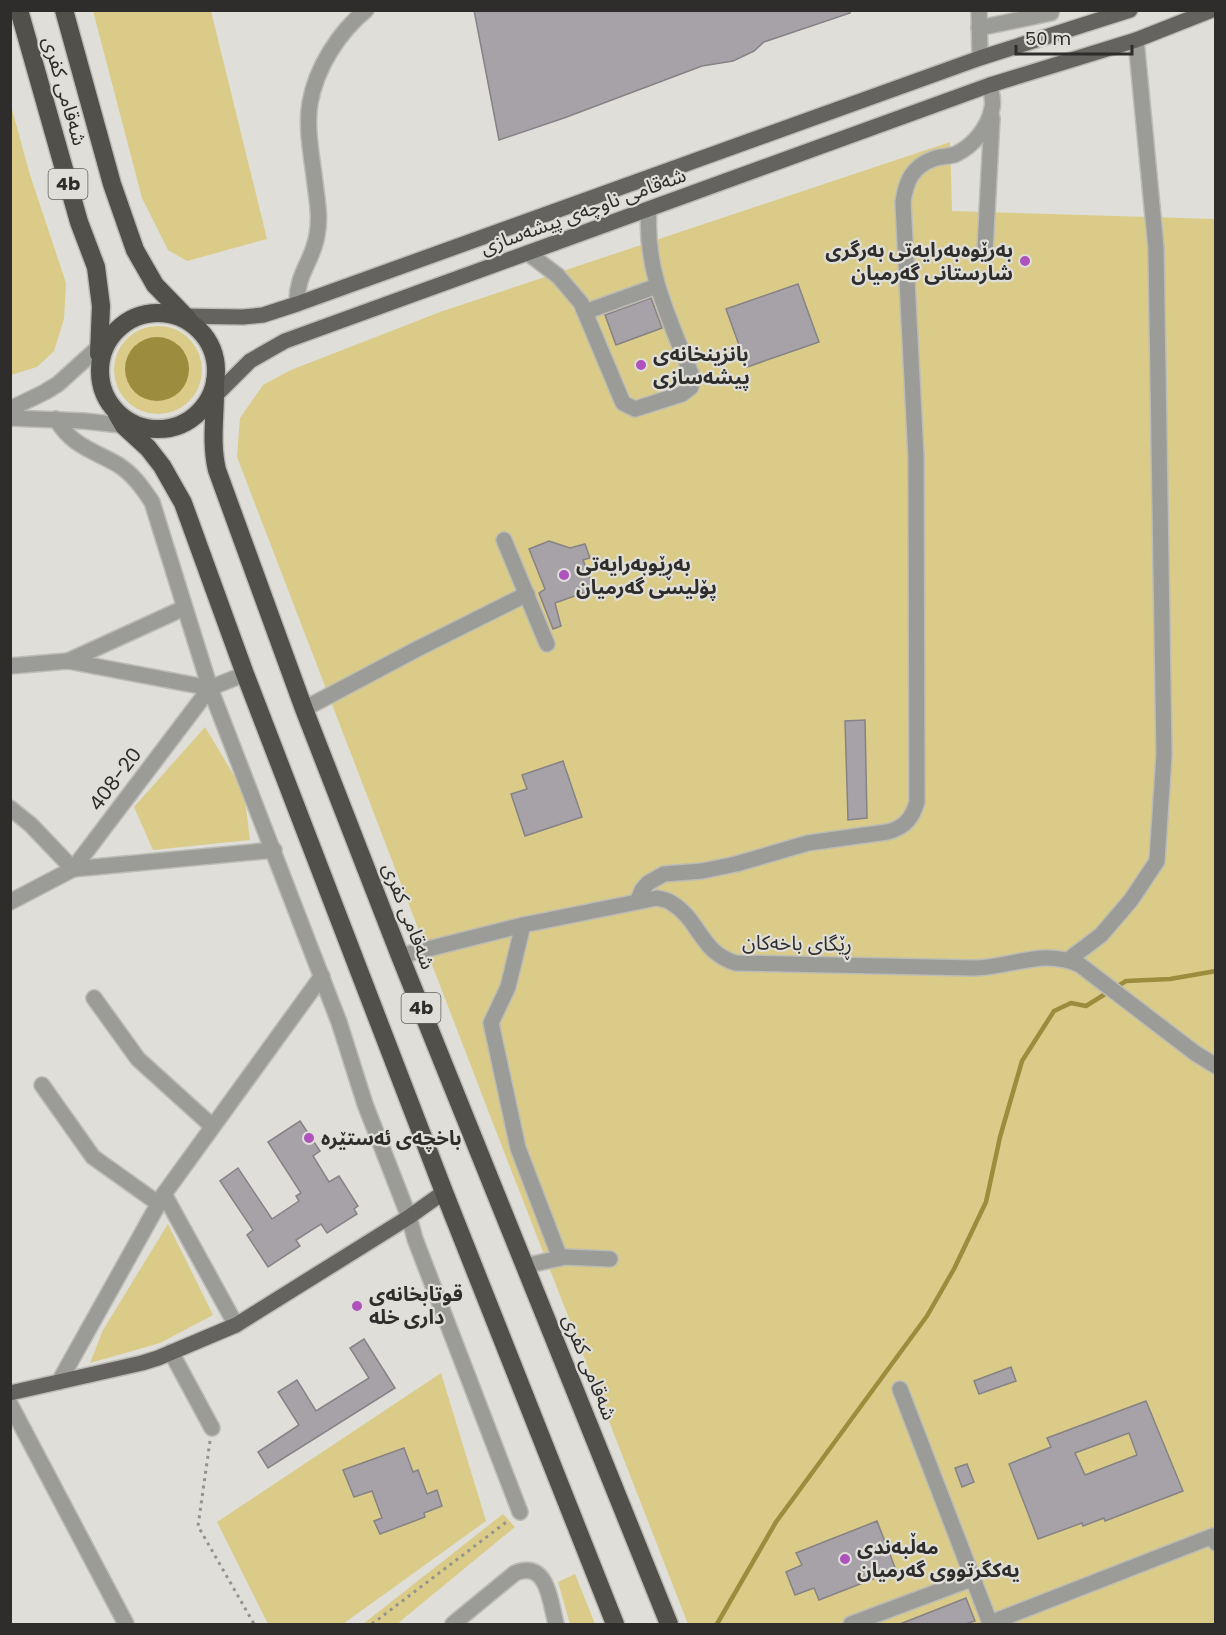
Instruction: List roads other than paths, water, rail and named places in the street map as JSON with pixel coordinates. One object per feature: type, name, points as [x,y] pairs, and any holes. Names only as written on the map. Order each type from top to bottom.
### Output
[{"type":"highway","name":"شەقامی کفری","points":[[19,10],[79,222],[96,267],[103,347]]},
{"type":"highway","name":"شەقامی کفری","points":[[64,10],[112,184],[135,250],[155,285],[185,319]]},
{"type":"highway","points":[[159,313],[185,319],[211,346],[216,364],[213,394],[197,415],[184,424],[170,429],[155,430],[127,422],[108,402],[102,388],[99,374],[103,347],[124,323],[141,315],[159,313]]},
{"type":"highway","name":"شەقامی کفری","points":[[213,394],[212,434],[217,470],[304,709],[400,956],[669,1624]]},
{"type":"highway","name":"4b","points":[[127,422],[162,466],[183,503],[245,674],[444,1192],[615,1624]]},
{"type":"main road","name":"شەقامی ناوچەی پیشەسازی","points":[[185,319],[263,315],[297,304],[980,58],[1130,10]]},
{"type":"main road","name":"شەقامی ناوچەی پیشەسازی","points":[[213,394],[250,362],[279,344],[990,85],[1136,40],[1212,10]]},
{"type":"main road","points":[[980,58],[990,85]]},
{"type":"main road","points":[[10,1393],[131,1366],[236,1325],[409,1217],[444,1192]]},
{"type":"street","points":[[297,304],[299,281],[317,235],[318,200],[310,133],[310,102],[315,84],[328,56],[354,20],[366,10]]},
{"type":"street","points":[[979,10],[980,58]]},
{"type":"street","points":[[979,28],[1022,15],[1051,12],[1051,36]]},
{"type":"street","points":[[1136,40],[1156,248],[1164,755],[1157,861],[1131,900],[1074,963],[1215,1066]]},
{"type":"street","points":[[985,250],[993,106],[990,85]]},
{"type":"street","points":[[638,900],[648,883],[664,874],[702,871],[736,864],[808,843],[887,832],[898,829],[914,812],[917,802],[916,457],[903,202],[906,184],[916,169],[933,159],[955,154],[975,140],[985,128],[993,106]]},
{"type":"street","points":[[528,253],[542,262],[566,284],[581,303],[623,403],[629,407],[642,408],[682,394],[691,387],[692,376],[657,286],[649,251],[649,209]]},
{"type":"street","points":[[585,312],[657,286]]},
{"type":"street","points":[[10,409],[57,384],[103,347]]},
{"type":"street","points":[[10,418],[127,422]]},
{"type":"street","points":[[56,419],[73,440],[135,477],[152,502],[210,688],[322,976],[365,1104],[520,1512]]},
{"type":"street","points":[[504,540],[547,644]]},
{"type":"street","points":[[304,709],[527,594]]},
{"type":"street","points":[[68,661],[184,608]]},
{"type":"street","points":[[10,666],[68,661],[210,688],[245,674]]},
{"type":"street","name":"408-20","points":[[10,903],[74,869],[210,688]]},
{"type":"street","points":[[10,808],[31,825],[74,869],[274,850]]},
{"type":"street","name":"ڕێگای باخەکان","points":[[400,956],[523,925],[657,898],[670,902],[695,927],[712,952],[723,960],[736,963],[974,968],[1002,966],[1041,957],[1055,957],[1074,963]]},
{"type":"street","points":[[523,925],[508,987],[492,1023],[518,1148],[560,1258]]},
{"type":"street","points":[[59,1382],[161,1199],[322,976]]},
{"type":"street","points":[[94,998],[138,1059],[212,1126]]},
{"type":"street","points":[[42,1085],[93,1157],[161,1199],[236,1325]]},
{"type":"street","points":[[525,1266],[560,1258],[610,1259]]},
{"type":"street","points":[[171,1352],[212,1428]]},
{"type":"street","points":[[900,1389],[990,1623],[1213,1536],[1215,1543]]},
{"type":"street","points":[[10,1404],[126,1624]]},
{"type":"street","points":[[453,1624],[514,1573],[522,1570],[533,1570],[542,1578],[547,1587],[556,1624]]},
{"type":"street","points":[[851,1624],[974,1578]]},
{"type":"waterway","points":[[717,1624],[776,1522],[927,1316],[954,1269],[986,1202],[1000,1137],[1022,1061],[1054,1011],[1071,1003],[1086,1006],[1126,981],[1170,979],[1216,971]]},
{"type":"place","name":"بەرێوەبەرایەتی بەرگری شارستانی گەرمیان","points":[[1025,261]]},
{"type":"place","name":"بانزینخانەی پیشەسازی","points":[[641,365]]},
{"type":"place","name":"بەڕێوبەرایەتی پۆلیسی گەرمیان","points":[[564,575]]},
{"type":"place","name":"باخچەی ئەستێرە","points":[[309,1138]]},
{"type":"place","name":"قوتابخانەی داری خلە","points":[[357,1306]]},
{"type":"place","name":"مەڵبەندی یەکگرتووی گەرمیان","points":[[845,1559]]}]
